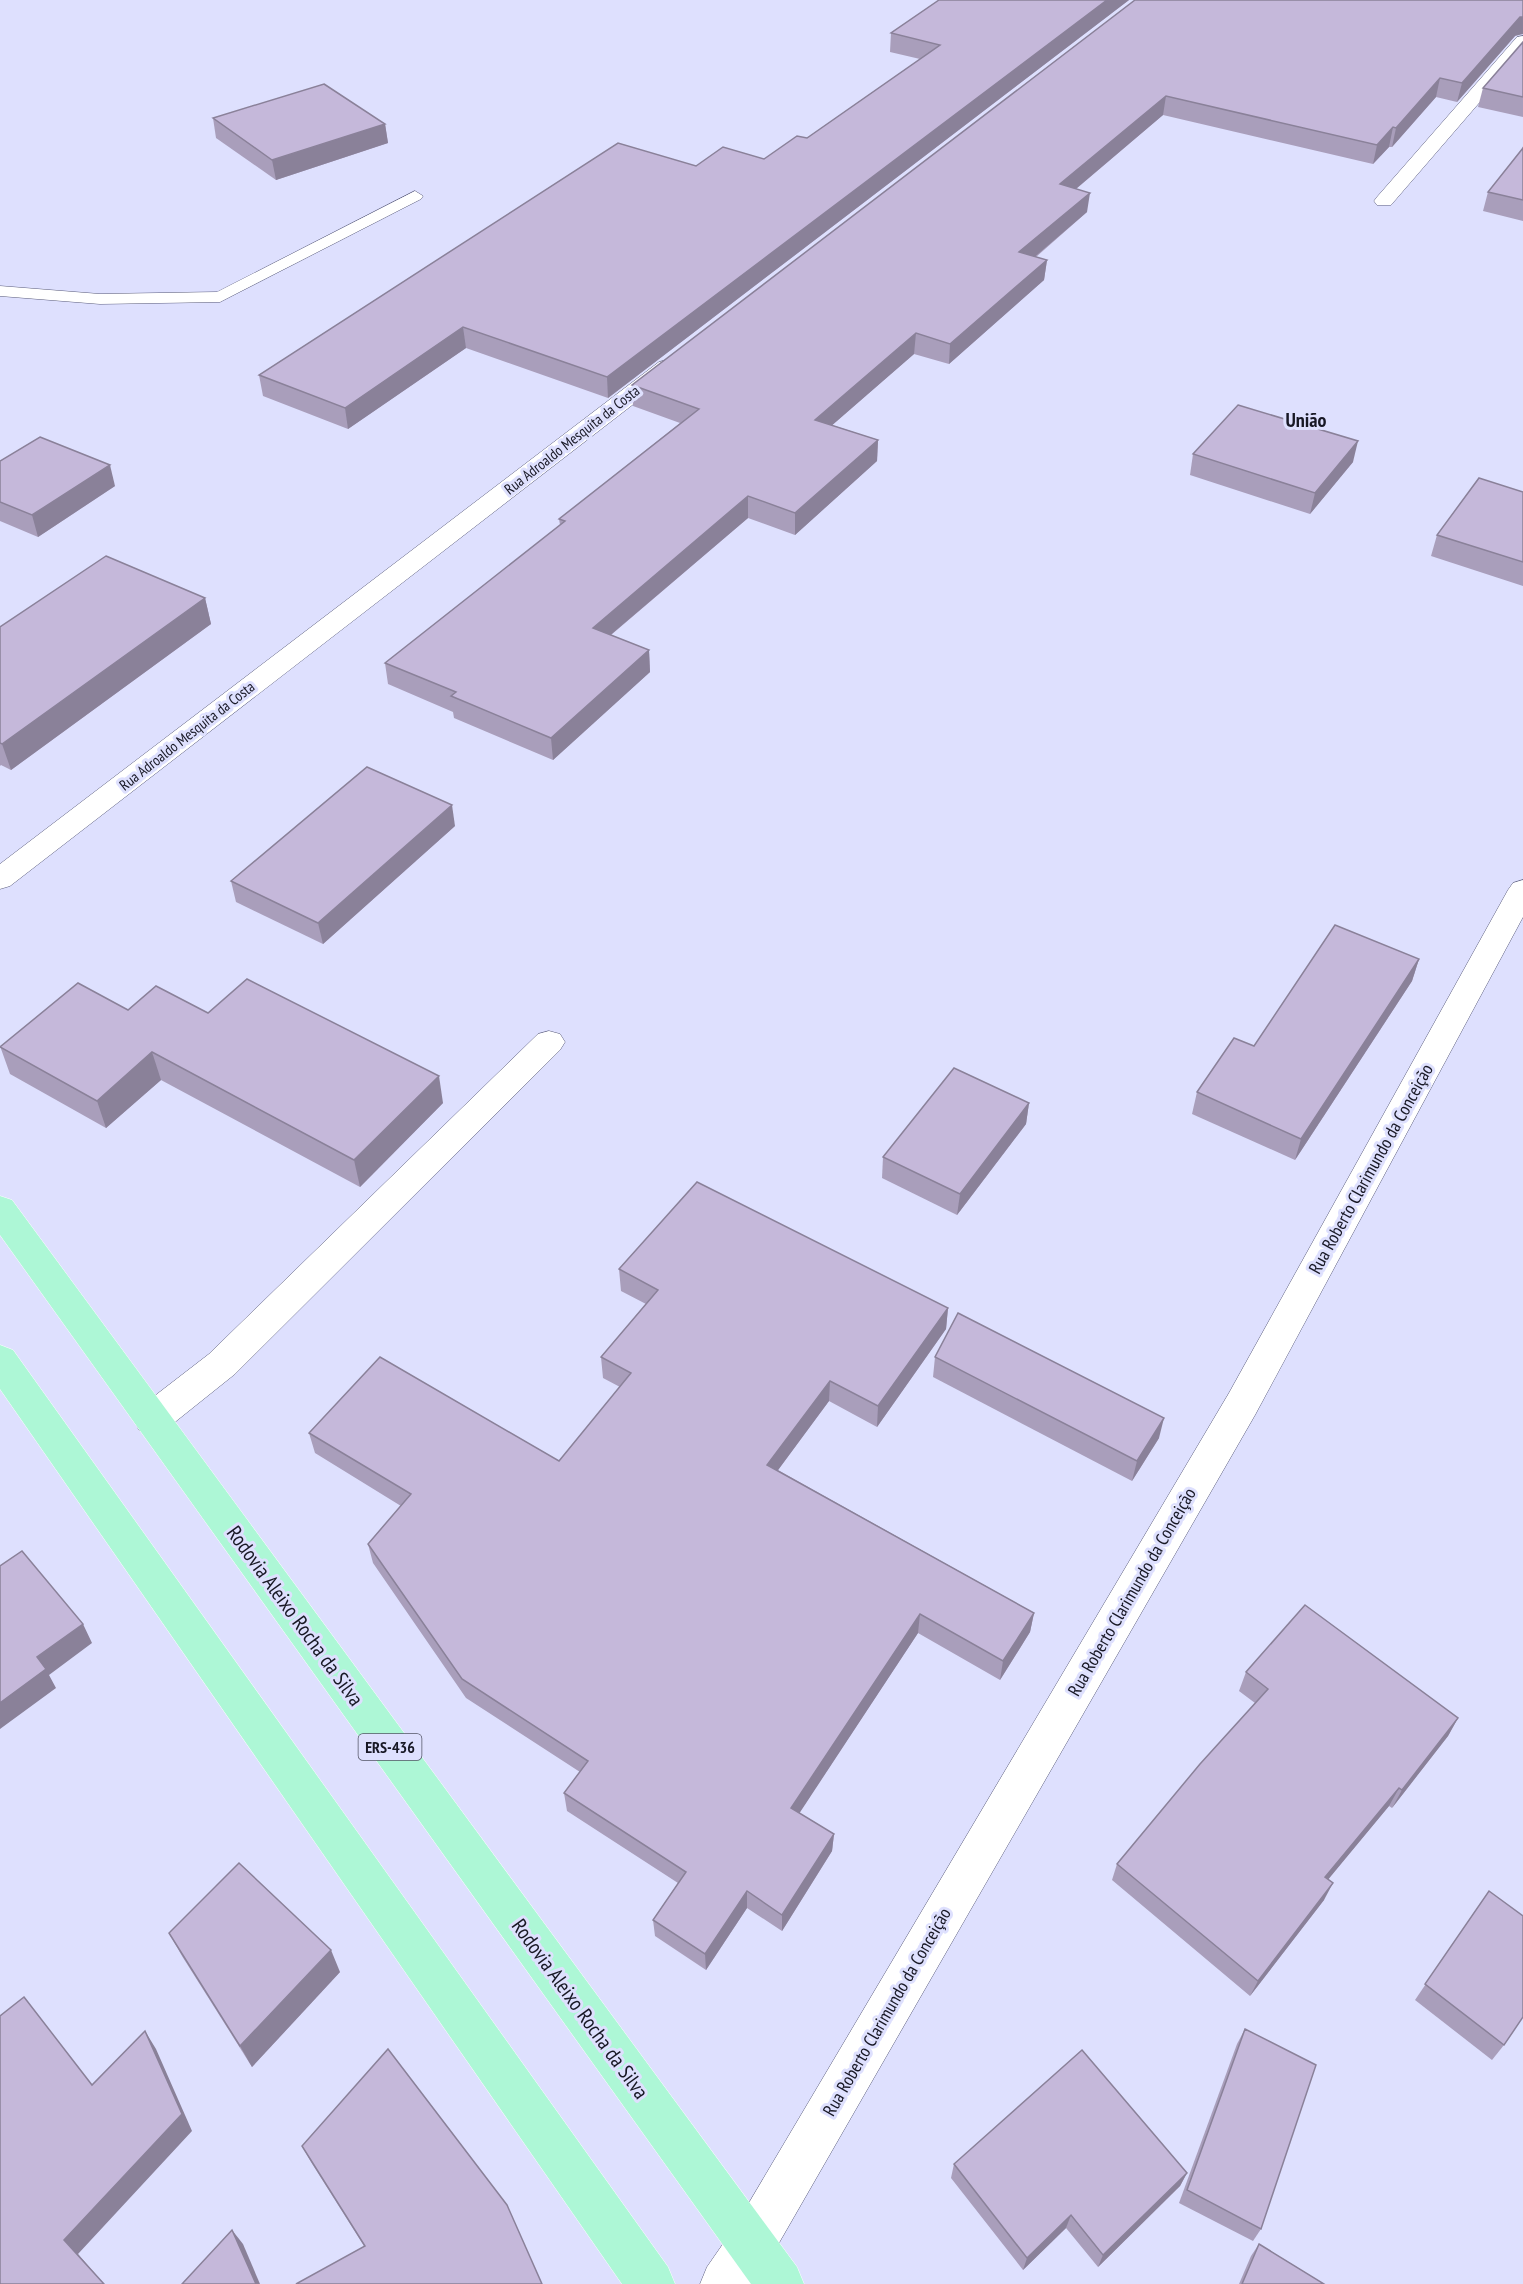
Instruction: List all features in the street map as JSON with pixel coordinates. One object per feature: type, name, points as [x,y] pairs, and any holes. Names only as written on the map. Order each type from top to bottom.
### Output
[{"type":"main road","name":"Rodovia Aleixo Rocha da Silva","points":[[0,1209],[780,2284]]},
{"type":"main road","points":[[0,1360],[651,2284]]},
{"type":"street","points":[[1384,201],[1523,41]]},
{"type":"street","name":"Rua Adroaldo Mesquita da Costa","points":[[0,879],[681,357]]},
{"type":"street","name":"Rua Roberto Clarimundo da Conceição","points":[[724,2284],[751,2245],[1242,1404],[1523,890]]},
{"type":"street","points":[[152,1419],[222,1364],[549,1042]]},
{"type":"lane","points":[[0,291],[100,299],[220,297],[415,196]]},
{"type":"building","points":[[939,0],[1107,0],[607,377],[463,327],[345,408],[259,375],[618,143],[696,166],[723,147],[764,159],[797,136],[807,138],[940,45],[891,33]]},
{"type":"building","points":[[1135,0],[1523,0],[1523,17],[1520,17],[1462,83],[1440,78],[1396,128],[1393,127],[1377,145],[1166,96],[1060,184],[1090,193],[1019,252],[1047,260],[950,344],[916,333],[815,420],[878,440],[795,513],[748,496],[593,628],[649,650],[551,738],[451,696],[456,692],[385,663],[565,521],[559,519],[699,409],[632,385]]},
{"type":"building","points":[[1523,42],[1523,97],[1483,88]]},
{"type":"building","points":[[324,84],[385,124],[272,160],[213,118]]},
{"type":"building","points":[[1523,148],[1523,200],[1488,192]]},
{"type":"building","points":[[1238,405],[1358,441],[1315,493],[1193,454]]},
{"type":"building","points":[[40,437],[110,465],[32,515],[0,502],[0,461]]},
{"type":"building","points":[[1479,478],[1523,492],[1523,562],[1437,535]]},
{"type":"building","points":[[106,556],[205,598],[2,744],[0,743],[0,627]]},
{"type":"building","points":[[367,767],[452,805],[318,923],[231,881]]},
{"type":"building","points":[[1335,925],[1419,959],[1301,1139],[1197,1092],[1234,1038],[1254,1046]]},
{"type":"building","points":[[247,979],[439,1076],[354,1160],[152,1052],[97,1101],[0,1047],[78,983],[128,1010],[156,986],[208,1013]]},
{"type":"building","points":[[954,1068],[1029,1103],[960,1194],[883,1157]]},
{"type":"building","points":[[697,1182],[948,1308],[878,1406],[830,1381],[767,1465],[1034,1613],[1003,1661],[920,1614],[791,1808],[834,1834],[782,1915],[747,1891],[705,1954],[653,1920],[686,1872],[564,1793],[588,1761],[462,1679],[368,1544],[411,1494],[309,1433],[380,1357],[559,1461],[631,1373],[601,1357],[658,1290],[619,1269]]},
{"type":"building","points":[[958,1313],[1164,1418],[1137,1461],[935,1357]]},
{"type":"building","points":[[22,1551],[83,1624],[37,1657],[46,1669],[0,1703],[0,1566]]},
{"type":"building","points":[[1305,1605],[1458,1718],[1402,1790],[1399,1788],[1325,1877],[1333,1883],[1258,1981],[1117,1864],[1200,1764],[1268,1689],[1246,1672]]},
{"type":"building","points":[[239,1863],[331,1950],[240,2046],[169,1933]]},
{"type":"building","points":[[1489,1891],[1523,1916],[1523,2017],[1504,2045],[1425,1984]]},
{"type":"building","points":[[24,1997],[92,2085],[145,2031],[182,2114],[64,2240],[104,2284],[0,2284],[0,2016]]},
{"type":"building","points":[[1245,2029],[1316,2065],[1261,2229],[1187,2190]]},
{"type":"building","points":[[388,2049],[507,2205],[542,2284],[296,2284],[365,2246],[302,2146]]},
{"type":"building","points":[[1082,2050],[1187,2173],[1103,2255],[1071,2215],[1027,2258],[954,2164]]},
{"type":"building","points":[[232,2230],[256,2284],[182,2284]]},
{"type":"building","points":[[1259,2244],[1324,2284],[1242,2284]]},
{"type":"district","name":"União","points":[[1306,420]]}]
